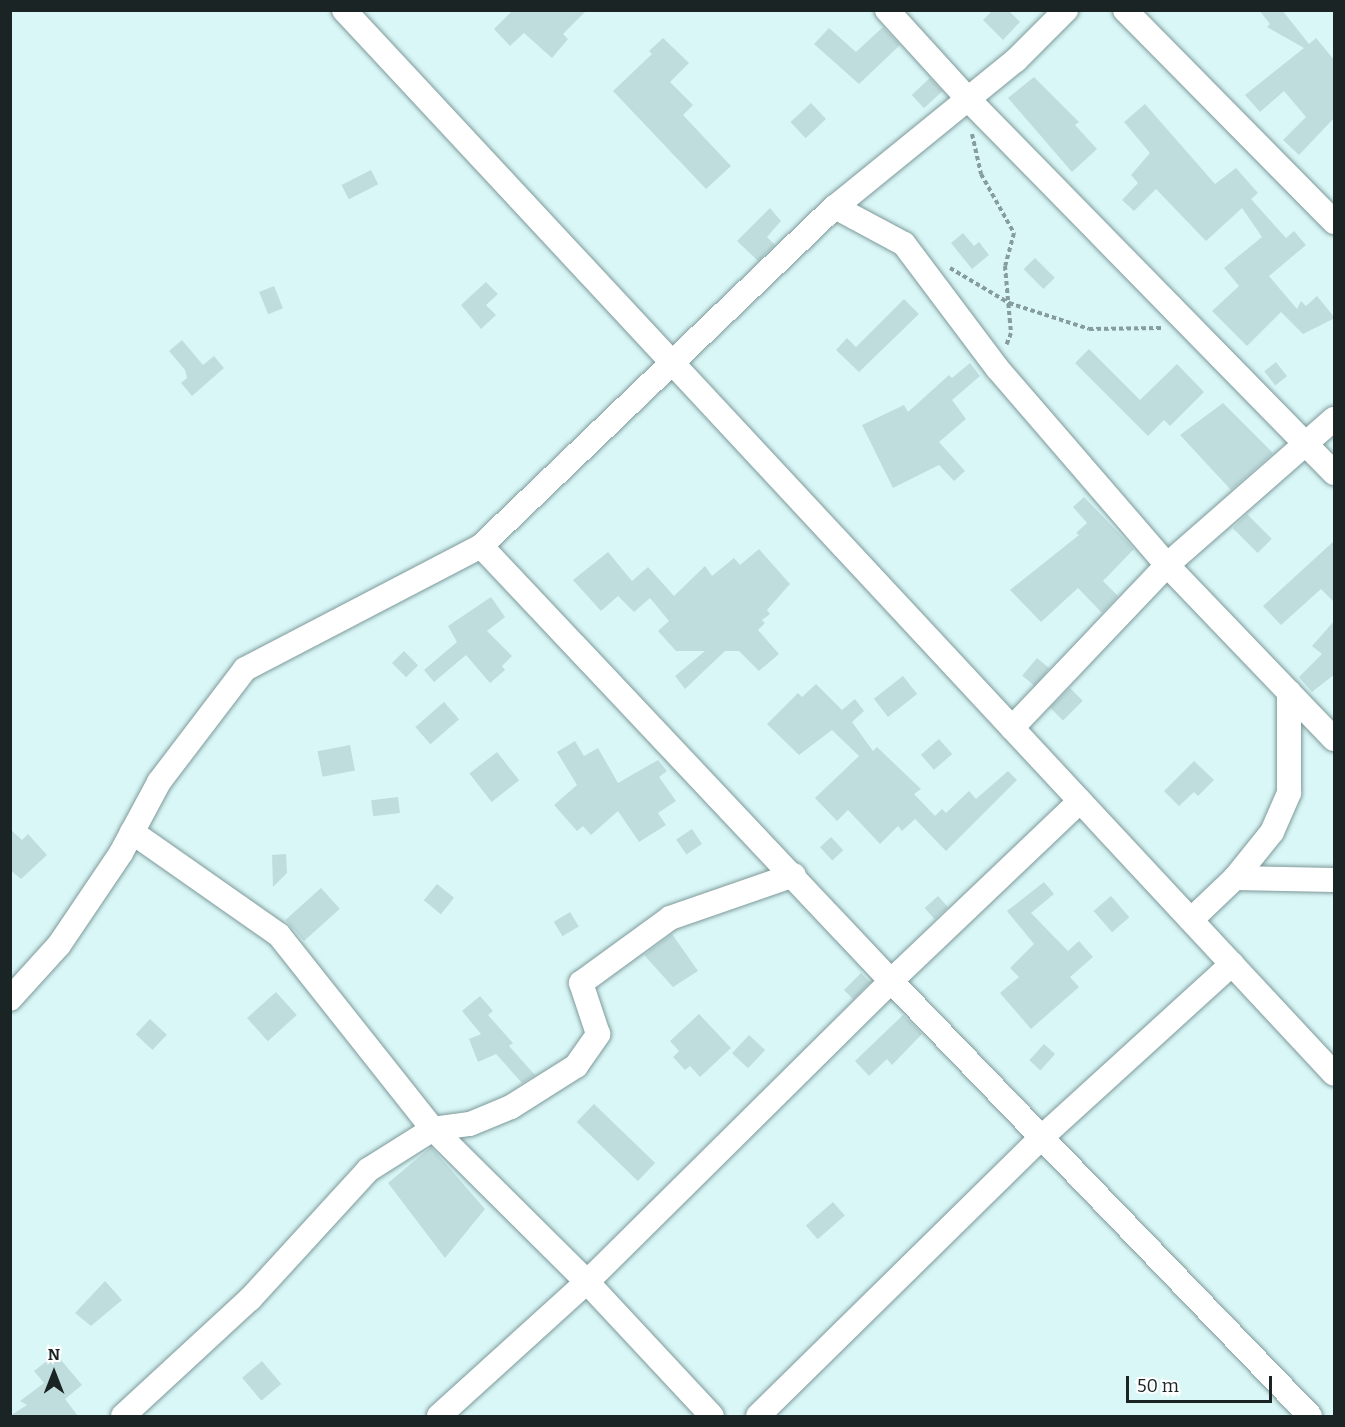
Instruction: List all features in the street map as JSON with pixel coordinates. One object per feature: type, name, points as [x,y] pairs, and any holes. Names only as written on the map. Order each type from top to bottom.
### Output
[{"type":"street","points":[[344,10],[1335,1074]]},
{"type":"street","points":[[888,10],[967,98],[1335,473]]},
{"type":"street","points":[[10,999],[59,945],[132,832],[159,783],[245,669],[481,546],[671,362],[836,207],[1016,60],[1066,10]]},
{"type":"street","points":[[1125,10],[1335,222]]},
{"type":"street","points":[[836,207],[904,244],[997,369],[1167,565],[1335,739]]},
{"type":"street","points":[[1012,728],[1167,565],[1308,445],[1335,419]]},
{"type":"street","points":[[481,546],[794,875],[891,981],[1310,1416]]},
{"type":"street","points":[[1191,920],[1235,878],[1272,832],[1289,794],[1289,692]]},
{"type":"street","points":[[439,1416],[587,1282],[891,981],[1080,801]]},
{"type":"street","points":[[132,832],[279,935],[433,1129],[587,1282],[712,1416]]},
{"type":"street","points":[[123,1416],[250,1299],[368,1170],[433,1129],[470,1124],[512,1107],[576,1066],[598,1034],[581,984],[670,918],[794,875]]},
{"type":"street","points":[[1235,878],[1335,880]]},
{"type":"street","points":[[758,1416],[1041,1137],[1232,964]]},
{"type":"path","points":[[967,98],[981,174],[1014,233],[1005,266],[1011,333],[997,369]]},
{"type":"path","points":[[947,266],[1009,303],[1089,329],[1190,324]]},
{"type":"building","points":[[513,10],[587,10],[563,34],[568,39],[552,58],[524,33],[510,46],[494,29]]},
{"type":"building","points":[[993,10],[1008,10],[1020,22],[1003,40],[983,20]]},
{"type":"building","points":[[1259,10],[1282,10],[1309,44],[1316,38],[1335,61],[1335,117],[1299,155],[1283,140],[1306,117],[1284,91],[1260,112],[1245,95],[1304,48],[1267,27],[1270,24]]},
{"type":"building","points":[[883,27],[900,45],[859,84],[814,44],[829,28],[856,52]]},
{"type":"building","points":[[663,38],[689,63],[670,82],[693,105],[683,115],[731,166],[706,189],[613,91],[652,54],[649,51]]},
{"type":"building","points":[[1034,77],[1079,122],[1075,125],[1097,149],[1072,172],[1008,98]]},
{"type":"building","points":[[930,78],[942,91],[924,108],[912,95]]},
{"type":"building","points":[[811,103],[826,119],[806,138],[791,122]]},
{"type":"building","points":[[1145,104],[1215,184],[1236,168],[1258,193],[1251,199],[1286,238],[1294,231],[1306,245],[1269,276],[1297,309],[1301,301],[1306,306],[1317,296],[1335,318],[1303,334],[1281,312],[1247,346],[1212,311],[1239,286],[1224,268],[1262,237],[1242,208],[1206,241],[1156,189],[1134,211],[1122,200],[1138,183],[1131,175],[1150,153],[1124,122]]},
{"type":"building","points":[[371,170],[378,184],[349,199],[342,185]]},
{"type":"building","points":[[770,208],[781,221],[767,237],[775,245],[758,261],[737,241]]},
{"type":"building","points":[[963,233],[974,246],[979,242],[989,255],[972,269],[951,243]]},
{"type":"building","points":[[1035,258],[1055,278],[1043,289],[1024,269]]},
{"type":"building","points":[[486,282],[498,294],[486,305],[496,315],[481,329],[461,305]]},
{"type":"building","points":[[274,286],[283,308],[268,314],[259,292]]},
{"type":"building","points":[[904,299],[919,314],[859,372],[836,350],[847,338],[856,347]]},
{"type":"building","points":[[182,340],[203,365],[214,356],[224,368],[192,396],[181,383],[187,378],[185,370],[169,351]]},
{"type":"building","points":[[1089,349],[1140,400],[1177,364],[1204,392],[1170,426],[1164,420],[1148,436],[1075,363]]},
{"type":"building","points":[[1276,362],[1287,376],[1275,385],[1264,371]]},
{"type":"building","points":[[970,363],[980,376],[952,400],[966,419],[939,442],[965,471],[954,481],[939,465],[893,488],[862,425],[904,405],[908,412],[949,375],[952,378]]},
{"type":"building","points":[[1223,403],[1273,453],[1231,490],[1180,435]]},
{"type":"building","points":[[1084,497],[1134,549],[1103,581],[1118,596],[1102,613],[1078,588],[1041,622],[1010,590],[1079,535],[1076,533],[1087,523],[1073,507]]},
{"type":"building","points":[[1247,514],[1272,539],[1258,553],[1233,528]]},
{"type":"building","points":[[1335,540],[1335,603],[1321,589],[1281,625],[1263,606]]},
{"type":"building","points":[[759,549],[790,584],[767,610],[770,614],[762,620],[765,623],[758,630],[779,654],[759,671],[739,651],[725,651],[685,689],[675,676],[705,651],[676,651],[658,631],[669,621],[650,598],[634,612],[618,596],[601,611],[573,580],[608,552],[632,581],[648,567],[674,596],[705,566],[712,576],[734,558],[740,565]]},
{"type":"building","points":[[491,597],[505,617],[487,631],[512,656],[502,666],[505,670],[490,683],[466,655],[434,682],[424,670],[457,642],[448,626]]},
{"type":"building","points":[[1335,620],[1335,674],[1312,692],[1299,677],[1322,654],[1312,646]]},
{"type":"building","points":[[404,651],[418,665],[406,677],[392,663]]},
{"type":"building","points":[[1037,658],[1049,668],[1034,686],[1022,676]]},
{"type":"building","points":[[903,676],[917,694],[888,717],[874,699]]},
{"type":"building","points":[[816,684],[842,710],[855,699],[864,711],[852,722],[873,751],[877,747],[921,789],[914,794],[935,816],[942,809],[946,813],[969,791],[976,799],[1008,771],[1017,780],[946,851],[915,819],[902,831],[898,826],[880,844],[848,810],[837,821],[815,798],[859,756],[832,730],[799,755],[767,724],[798,693],[802,697]]},
{"type":"building","points":[[1070,688],[1083,701],[1063,721],[1050,708]]},
{"type":"building","points":[[444,702],[459,719],[430,744],[415,727]]},
{"type":"building","points":[[939,739],[952,754],[934,770],[921,755]]},
{"type":"building","points":[[575,741],[584,756],[598,748],[618,783],[658,760],[667,771],[659,777],[676,801],[658,813],[666,825],[639,842],[618,811],[591,835],[583,826],[577,831],[554,805],[577,785],[557,752]]},
{"type":"building","points":[[350,745],[355,771],[323,777],[318,751]]},
{"type":"building","points":[[497,752],[519,780],[492,802],[469,774]]},
{"type":"building","points":[[1194,761],[1214,780],[1198,796],[1194,792],[1179,806],[1164,791]]},
{"type":"building","points":[[398,797],[400,813],[373,816],[371,800]]},
{"type":"building","points":[[10,829],[22,840],[28,834],[47,855],[21,879],[10,870]]},
{"type":"building","points":[[692,829],[702,844],[686,855],[676,840]]},
{"type":"building","points":[[831,837],[843,850],[832,860],[820,847]]},
{"type":"building","points":[[286,854],[287,873],[273,887],[272,855]]},
{"type":"building","points":[[1044,882],[1054,894],[1031,913],[1068,951],[1079,941],[1093,957],[1070,977],[1079,987],[1031,1029],[1000,993],[1019,977],[1010,968],[1034,944],[1007,911]]},
{"type":"building","points":[[437,884],[454,898],[441,914],[424,900]]},
{"type":"building","points":[[321,888],[340,909],[304,941],[285,920]]},
{"type":"building","points":[[938,896],[948,907],[935,919],[925,908]]},
{"type":"building","points":[[1111,896],[1129,917],[1112,932],[1094,911]]},
{"type":"building","points":[[570,912],[579,927],[562,936],[554,922]]},
{"type":"building","points":[[672,934],[698,971],[673,987],[644,955]]},
{"type":"building","points":[[861,973],[870,982],[853,999],[844,990]]},
{"type":"building","points":[[276,992],[297,1015],[268,1041],[247,1018]]},
{"type":"building","points":[[480,996],[493,1011],[488,1015],[513,1043],[509,1046],[535,1075],[522,1083],[496,1054],[478,1062],[469,1039],[481,1034],[462,1011]]},
{"type":"building","points":[[699,1014],[731,1048],[700,1077],[690,1066],[685,1070],[673,1057],[679,1051],[670,1041]]},
{"type":"building","points":[[903,1015],[922,1034],[892,1065],[887,1059],[869,1076],[855,1061]]},
{"type":"building","points":[[150,1019],[167,1035],[152,1050],[136,1034]]},
{"type":"building","points":[[749,1035],[765,1050],[748,1068],[732,1053]]},
{"type":"building","points":[[1044,1044],[1055,1054],[1040,1070],[1029,1060]]},
{"type":"building","points":[[594,1104],[655,1163],[638,1181],[577,1122]]},
{"type":"building","points":[[431,1147],[485,1209],[445,1258],[388,1183]]},
{"type":"building","points":[[833,1202],[845,1216],[818,1239],[806,1226]]},
{"type":"building","points":[[105,1281],[122,1300],[91,1326],[75,1313]]},
{"type":"building","points":[[56,1354],[82,1385],[65,1399],[78,1416],[10,1416],[27,1405],[20,1401],[44,1383],[34,1371]]},
{"type":"building","points":[[262,1361],[281,1384],[261,1401],[242,1378]]}]
